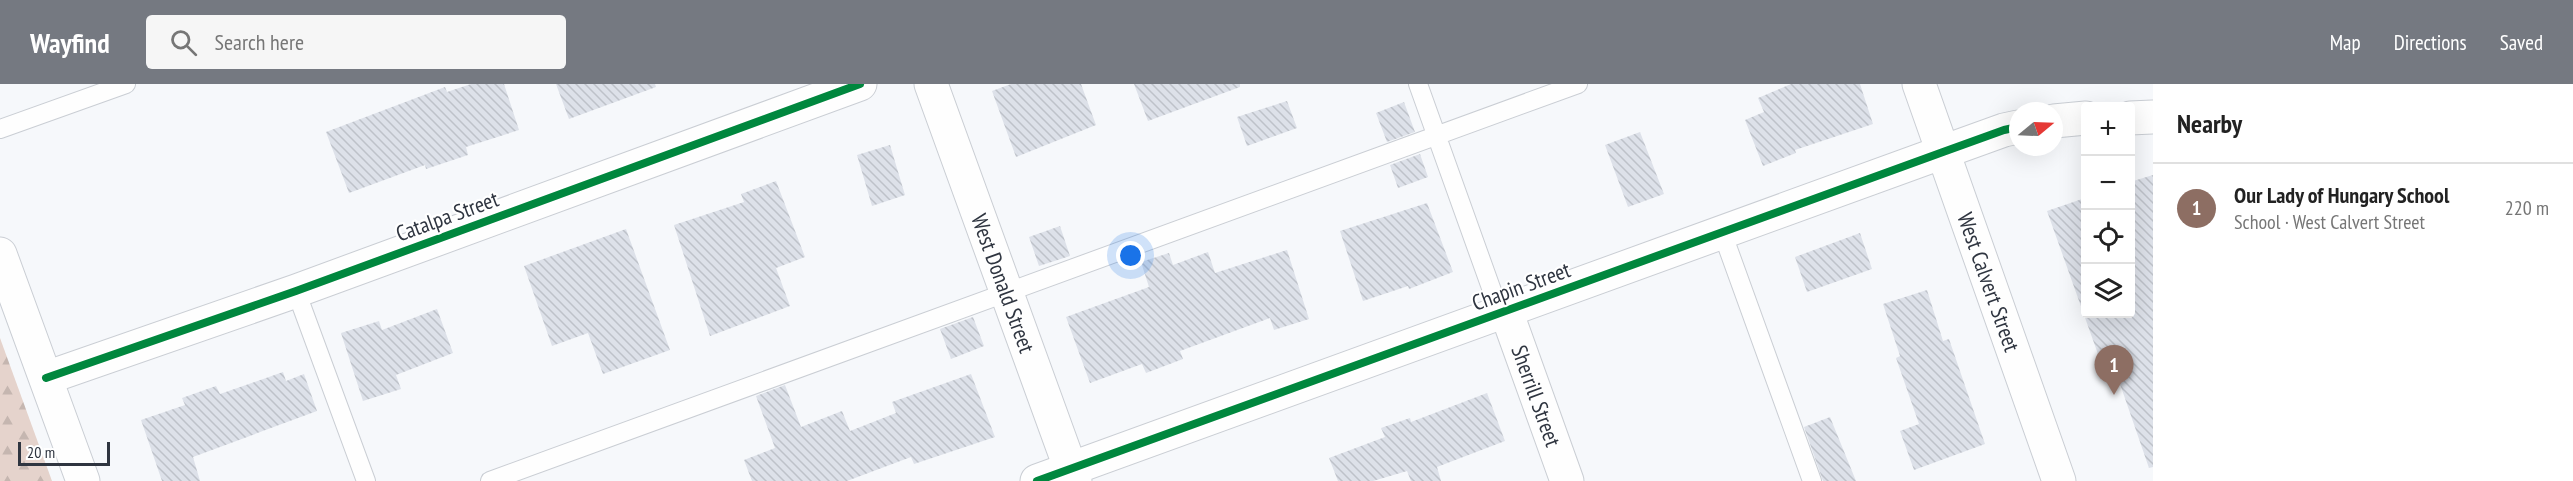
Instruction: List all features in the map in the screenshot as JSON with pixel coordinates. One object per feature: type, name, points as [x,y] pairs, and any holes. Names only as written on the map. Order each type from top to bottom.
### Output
[{"type":"street","name":"Catalpa Street","points":[[46,378],[296,291],[860,84]]},
{"type":"street","name":"West Donald Street","points":[[931,84],[1073,475]]},
{"type":"street","name":"West Calvert Street","points":[[1918,84],[2060,481]]},
{"type":"street","points":[[2135,117],[2153,117]]},
{"type":"street","points":[[2063,120],[2081,118]]},
{"type":"street","name":"Chapin Street","points":[[1036,481],[1073,475],[1503,312],[2009,129]]},
{"type":"street","points":[[0,254],[82,481]]},
{"type":"street","name":"Sherrill Street","points":[[1503,312],[1567,481]]},
{"type":"lane","points":[[0,129],[126,84]]},
{"type":"lane","points":[[1418,84],[1503,312]]},
{"type":"lane","points":[[490,481],[1578,84]]},
{"type":"lane","points":[[1722,232],[1812,481]]},
{"type":"lane","points":[[296,291],[366,481]]},
{"type":"green space","points":[[0,338],[52,481],[0,481]]},
{"type":"building","points":[[471,84],[504,84],[519,130],[466,147],[468,155],[426,169],[425,165],[349,193],[326,132],[445,87],[447,92]]},
{"type":"building","points":[[556,84],[655,84],[656,87],[569,119]]},
{"type":"building","points":[[1011,84],[1081,84],[1096,125],[1016,157],[992,91]]},
{"type":"building","points":[[1134,84],[1240,84],[1240,87],[1148,121]]},
{"type":"building","points":[[1791,84],[1860,84],[1873,124],[1795,150],[1796,153],[1763,166],[1745,120],[1764,112],[1758,98]]},
{"type":"building","points":[[1287,101],[1297,128],[1247,146],[1237,117]]},
{"type":"building","points":[[1404,102],[1415,132],[1387,142],[1376,113]]},
{"type":"building","points":[[1640,132],[1664,194],[1628,207],[1605,145]]},
{"type":"building","points":[[890,145],[905,195],[872,206],[857,155]]},
{"type":"building","points":[[1420,154],[1428,177],[1398,188],[1390,165]]},
{"type":"building","points":[[2153,175],[2153,467],[2149,468],[2119,381],[2109,385],[2085,318],[2135,318],[2135,180]]},
{"type":"building","points":[[776,181],[805,257],[776,268],[790,306],[710,336],[674,225],[744,202],[741,194]]},
{"type":"building","points":[[2081,199],[2081,306],[2047,211]]},
{"type":"building","points":[[1427,203],[1453,272],[1409,289],[1408,286],[1363,301],[1340,231]]},
{"type":"building","points":[[1060,226],[1070,256],[1039,266],[1029,237]]},
{"type":"building","points":[[626,229],[670,350],[603,374],[588,333],[552,346],[524,266]]},
{"type":"building","points":[[1860,233],[1872,269],[1807,292],[1795,257]]},
{"type":"building","points":[[1287,250],[1309,319],[1274,330],[1270,318],[1180,351],[1183,359],[1146,373],[1142,364],[1090,383],[1066,317],[1149,287],[1141,262],[1169,253],[1173,265],[1208,252],[1215,273]]},
{"type":"building","points":[[1927,290],[1943,341],[1949,339],[1985,444],[1914,470],[1900,431],[1919,424],[1896,358],[1900,356],[1883,304]]},
{"type":"building","points":[[437,309],[453,353],[396,375],[401,389],[363,401],[341,333],[379,321],[382,330]]},
{"type":"building","points":[[973,317],[984,346],[951,359],[940,329]]},
{"type":"building","points":[[283,372],[286,381],[304,374],[317,411],[193,457],[200,481],[162,481],[141,420],[185,405],[182,398],[216,386],[220,394]]},
{"type":"building","points":[[971,374],[995,437],[914,464],[911,457],[847,481],[752,481],[744,460],[775,448],[756,396],[785,385],[801,427],[842,411],[850,431],[896,413],[892,402]]},
{"type":"building","points":[[1487,393],[1505,441],[1437,467],[1441,481],[1411,481],[1407,471],[1373,481],[1338,481],[1329,458],[1385,437],[1381,428],[1410,418],[1411,422]]},
{"type":"building","points":[[1830,417],[1856,481],[1823,481],[1804,427]]},
{"type":"cycle path","points":[[46,378],[296,291],[860,84]]},
{"type":"cycle path","points":[[1037,481],[2009,129]]},
{"type":"place","name":"Our Lady of Hungary School","points":[[2114,395]]}]
